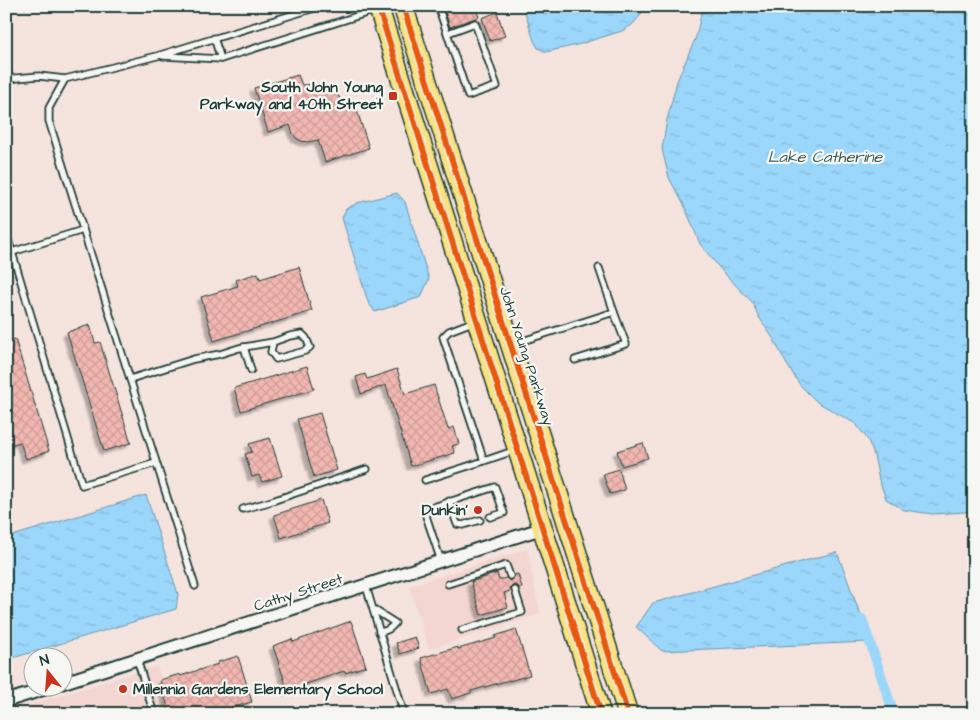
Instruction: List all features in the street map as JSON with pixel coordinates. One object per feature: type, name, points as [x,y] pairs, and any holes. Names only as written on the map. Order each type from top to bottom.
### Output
[{"type":"highway","name":"John Young Parkway","points":[[404,6],[628,714]]},
{"type":"highway","points":[[382,7],[600,714]]},
{"type":"highway","points":[[543,528],[560,542],[587,586]]},
{"type":"street","name":"Cathy Street","points":[[72,680],[543,528]]},
{"type":"street","points":[[6,701],[22,696]]},
{"type":"lane","points":[[6,79],[39,76],[65,79],[157,56],[321,6]]},
{"type":"lane","points":[[438,6],[468,96],[497,86],[475,23],[448,33]]},
{"type":"lane","points":[[157,56],[221,59],[382,7]]},
{"type":"lane","points":[[214,38],[221,59]]},
{"type":"lane","points":[[65,79],[49,108],[49,121],[195,586]]},
{"type":"lane","points":[[12,252],[84,230]]},
{"type":"lane","points":[[6,233],[82,485],[156,463]]},
{"type":"lane","points":[[575,360],[626,344],[599,268]]},
{"type":"lane","points":[[510,344],[614,312]]},
{"type":"lane","points":[[477,320],[449,331],[443,338],[484,461]]},
{"type":"lane","points":[[130,379],[194,358],[273,342],[290,336],[302,334],[310,347],[305,351],[276,358],[271,352],[273,342]]},
{"type":"lane","points":[[244,347],[251,370]]},
{"type":"lane","points":[[424,480],[518,450]]},
{"type":"lane","points":[[243,509],[367,469]]},
{"type":"lane","points":[[441,561],[424,510],[495,487],[504,513],[490,517]]},
{"type":"lane","points":[[449,502],[457,524],[463,525],[480,520]]},
{"type":"lane","points":[[448,584],[506,565],[510,576]]},
{"type":"lane","points":[[366,586],[404,714]]},
{"type":"lane","points":[[462,630],[522,612],[515,590]]},
{"type":"lane","points":[[373,609],[395,623],[387,631],[379,632]]},
{"type":"lane","points":[[137,660],[154,714]]},
{"type":"shaded area","points":[[527,549],[540,614],[429,649],[409,586]]},
{"type":"shaded area","name":"Millennia Gardens Elementary School","points":[[157,666],[172,714],[6,714],[6,712],[52,698],[72,698],[72,692]]},
{"type":"water","points":[[523,6],[645,6],[640,16],[632,25],[622,31],[577,45],[546,52],[538,48],[534,41]]},
{"type":"water","name":"Lake Catherine","points":[[703,6],[974,6],[974,508],[966,512],[932,514],[904,510],[886,499],[868,440],[856,424],[817,402],[800,385],[752,302],[722,271],[700,244],[684,205],[669,178],[662,149],[677,81],[696,37]]},
{"type":"water","points":[[397,193],[405,202],[429,279],[421,297],[375,312],[368,302],[342,218],[346,209],[357,203]]},
{"type":"water","points":[[146,495],[178,594],[176,609],[46,648],[22,648],[22,655],[6,660],[6,538]]},
{"type":"water","points":[[837,552],[869,642],[662,651],[636,627],[653,603]]},
{"type":"building","points":[[443,6],[475,6],[479,17],[450,27]]},
{"type":"building","points":[[497,12],[505,36],[490,41],[482,18]]},
{"type":"building","points":[[298,75],[302,85],[317,84],[330,88],[338,95],[344,107],[355,104],[369,148],[325,162],[318,140],[301,141],[293,134],[290,125],[268,132],[254,88]]},
{"type":"building","points":[[299,267],[312,311],[214,341],[201,297],[238,286],[236,280],[258,273],[260,279]]},
{"type":"building","points":[[90,325],[95,343],[100,342],[131,443],[104,451],[67,332]]},
{"type":"building","points":[[15,339],[49,451],[26,459],[20,442],[6,446],[6,415],[12,414],[6,396],[6,342]]},
{"type":"building","points":[[307,366],[314,389],[241,411],[234,388]]},
{"type":"building","points":[[397,369],[405,394],[434,385],[448,429],[454,427],[459,444],[452,446],[455,453],[411,466],[386,385],[361,394],[356,377],[365,374],[367,379]]},
{"type":"building","points":[[320,413],[337,470],[314,477],[297,419]]},
{"type":"building","points":[[270,438],[282,476],[262,482],[259,475],[252,477],[245,454],[252,452],[249,444]]},
{"type":"building","points":[[643,443],[648,458],[622,466],[617,451]]},
{"type":"building","points":[[619,469],[625,490],[610,494],[603,474]]},
{"type":"building","points":[[321,500],[328,523],[281,538],[274,515]]},
{"type":"building","points":[[497,573],[499,580],[506,578],[510,581],[514,575],[518,574],[522,588],[514,585],[510,591],[504,593],[508,607],[481,615],[471,582]]},
{"type":"building","points":[[351,621],[366,666],[345,673],[344,671],[288,691],[273,646],[292,639],[293,642]]},
{"type":"building","points":[[516,629],[530,675],[471,691],[471,693],[452,699],[448,689],[431,694],[421,658],[496,638],[495,636]]},
{"type":"building","points":[[415,637],[419,648],[400,654],[396,643]]},
{"type":"building","points":[[238,656],[252,702],[208,714],[170,714],[160,680],[180,674],[180,676]]},
{"type":"waterway","points":[[862,619],[894,714]]},
{"type":"cycle path","points":[[378,6],[601,714]]},
{"type":"cycle path","points":[[403,6],[628,714]]},
{"type":"place","name":"South John Young Parkway and 40th Street","points":[[393,96]]},
{"type":"place","name":"Dunkin'","points":[[478,510]]},
{"type":"place","name":"Millennia Gardens Elementary School","points":[[123,689]]}]
